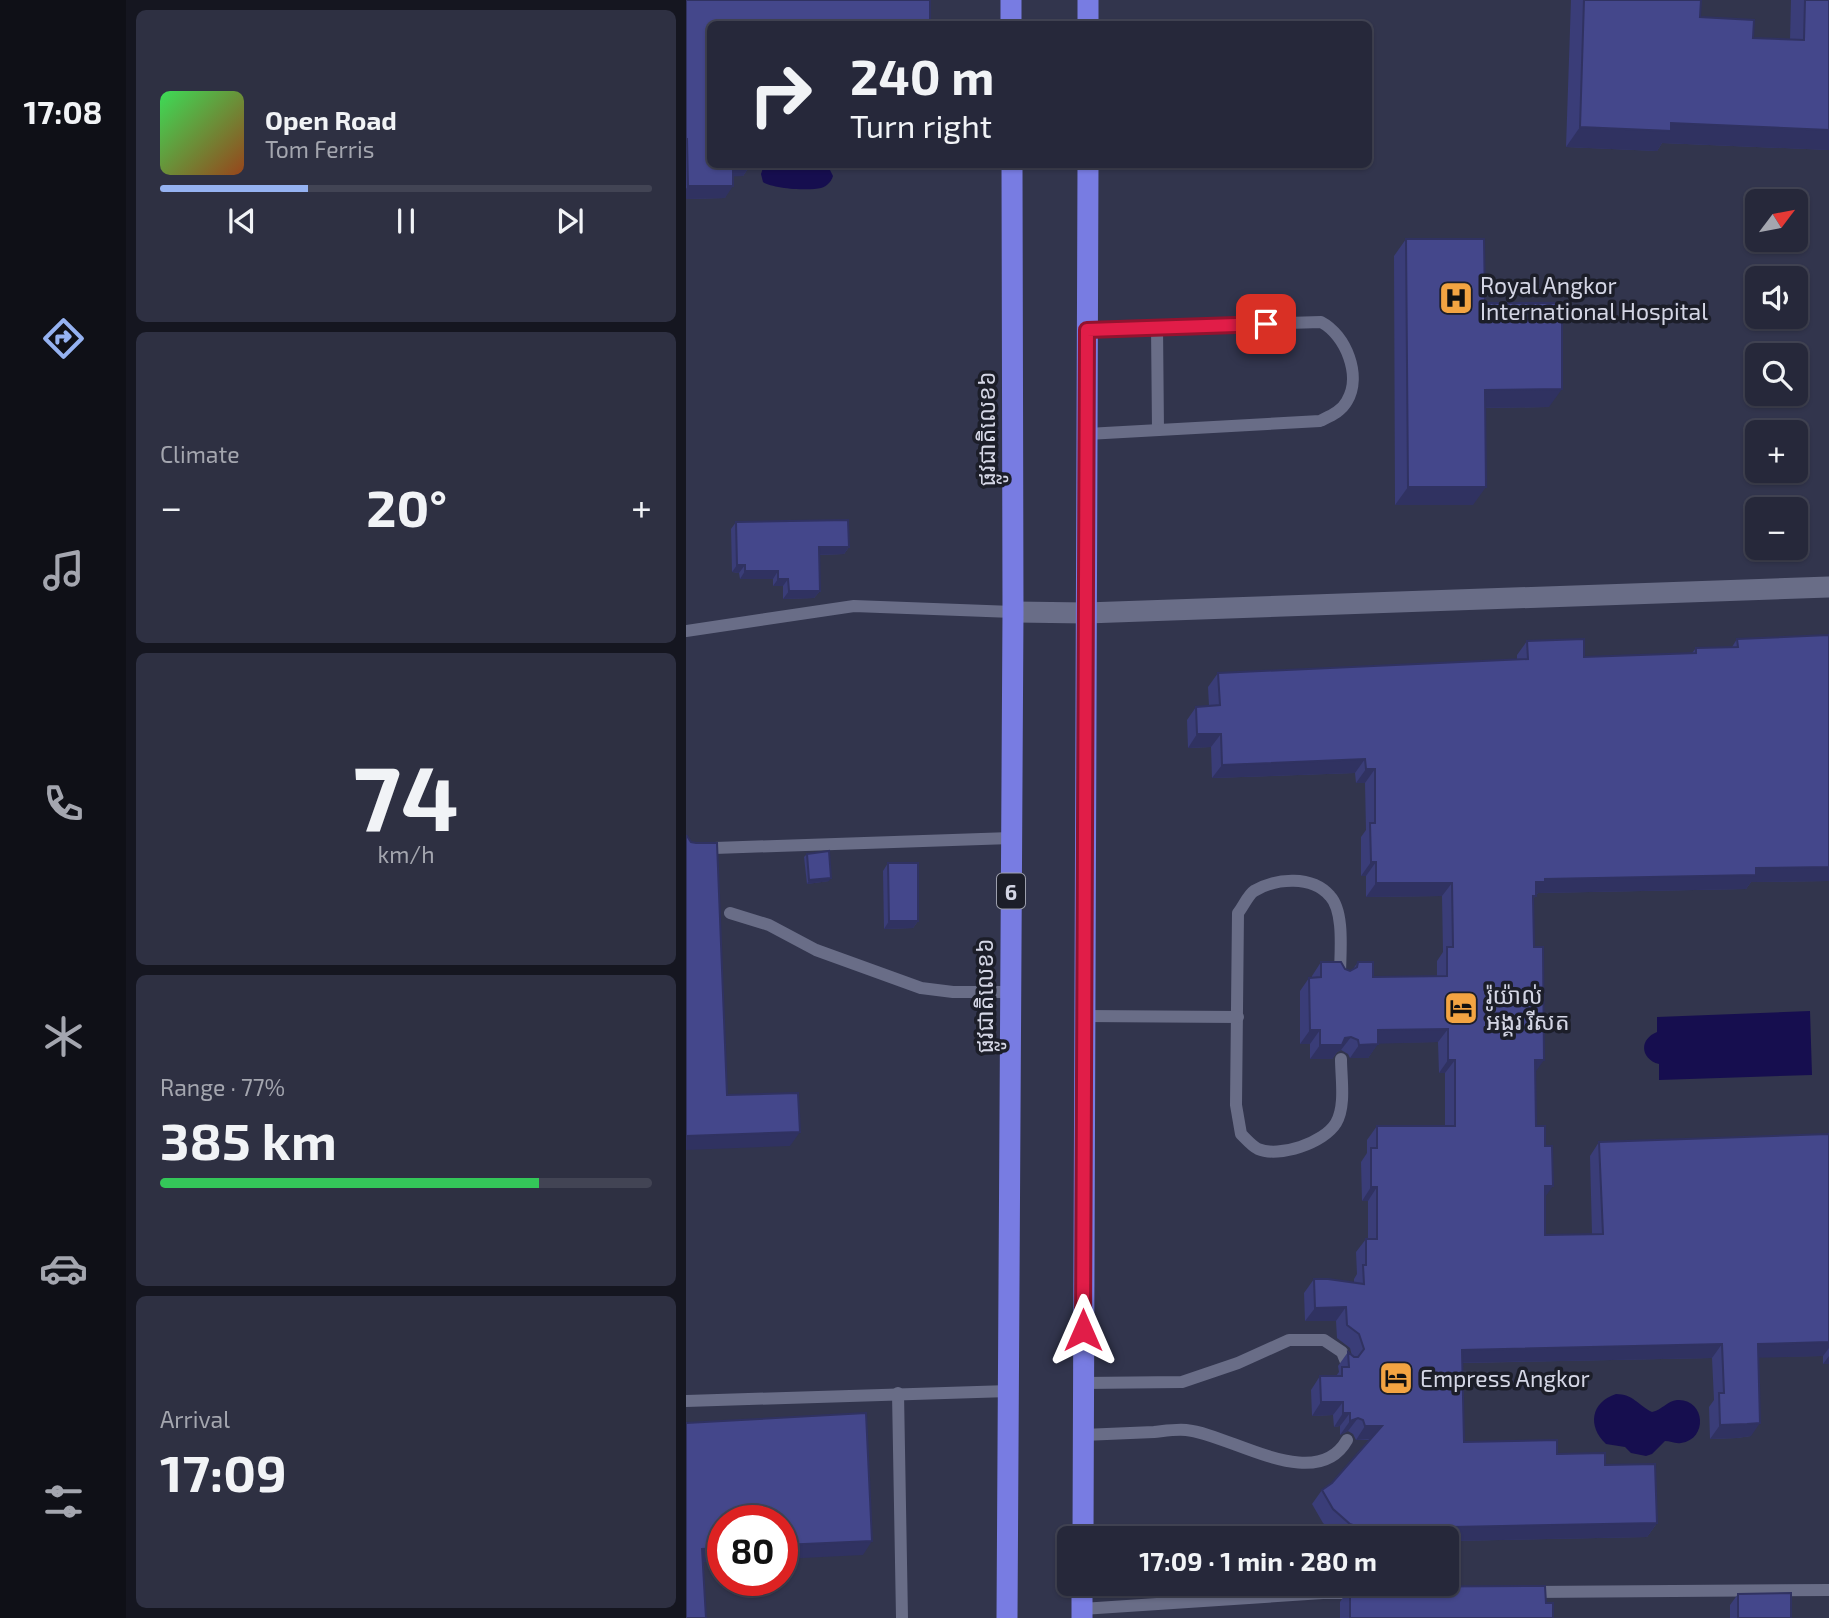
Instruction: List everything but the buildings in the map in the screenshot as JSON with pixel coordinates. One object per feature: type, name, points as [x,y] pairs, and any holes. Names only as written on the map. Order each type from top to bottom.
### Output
[{"type":"highway","points":[[1012,0],[1012,21]]},
{"type":"highway","points":[[1088,0],[1088,21]]},
{"type":"highway","name":"ផ្លូវជាតិលេខ៦","points":[[1007,1618],[1013,612],[1012,168]]},
{"type":"highway","points":[[1083,1526],[1088,168]]},
{"type":"highway","points":[[1082,1596],[1082,1614]]},
{"type":"street","points":[[1013,612],[1086,613],[1829,587]]},
{"type":"lane","points":[[1087,330],[1321,323],[1332,328],[1341,340],[1352,369],[1351,391],[1347,402],[1338,412],[1320,421],[1087,434]]},
{"type":"lane","points":[[1157,327],[1158,430]]},
{"type":"lane","points":[[686,631],[854,606],[1013,612]]},
{"type":"lane","points":[[686,849],[1011,838]]},
{"type":"lane","points":[[1340,975],[1340,918],[1331,896],[1307,881],[1283,881],[1252,892],[1238,913],[1236,1105],[1241,1135],[1258,1149],[1285,1151],[1321,1139],[1336,1123],[1341,1106],[1341,1059]]},
{"type":"lane","points":[[730,913],[769,925],[816,950],[921,988],[953,992],[1011,992]]},
{"type":"lane","points":[[1084,1016],[1238,1017]]},
{"type":"lane","points":[[1083,1382],[1182,1382],[1238,1363],[1289,1340],[1324,1340],[1342,1352],[1346,1362]]},
{"type":"lane","points":[[686,1401],[1009,1391]]},
{"type":"lane","points":[[898,1393],[902,1618]]},
{"type":"lane","points":[[1083,1435],[1186,1430],[1224,1439],[1281,1462],[1318,1462],[1341,1450],[1347,1440]]},
{"type":"lane","points":[[1516,1592],[1829,1590]]},
{"type":"lane","points":[[1082,1614],[1289,1596]]},
{"type":"shaded area","points":[[763,168],[829,168],[833,176],[830,182],[821,188],[792,189],[763,182]]},
{"type":"shaded area","points":[[1810,1011],[1812,1075],[1659,1080],[1659,1064],[1645,1054],[1647,1039],[1657,1032],[1657,1017]]},
{"type":"shaded area","points":[[1616,1394],[1631,1398],[1652,1412],[1673,1401],[1686,1401],[1698,1412],[1700,1419],[1696,1434],[1690,1440],[1679,1443],[1665,1441],[1652,1454],[1646,1456],[1631,1453],[1625,1447],[1606,1444],[1596,1430],[1594,1415],[1601,1403]]},
{"type":"place","name":"Royal Angkor International Hospital","points":[[1456,298]]},
{"type":"place","name":"រ៉ូយ៉ាល់ អង្គរ រីសត","points":[[1461,1008]]},
{"type":"place","name":"Empress Angkor","points":[[1396,1378]]},
{"type":"route","points":[[1083,1330],[1087,330],[1266,324]]}]
